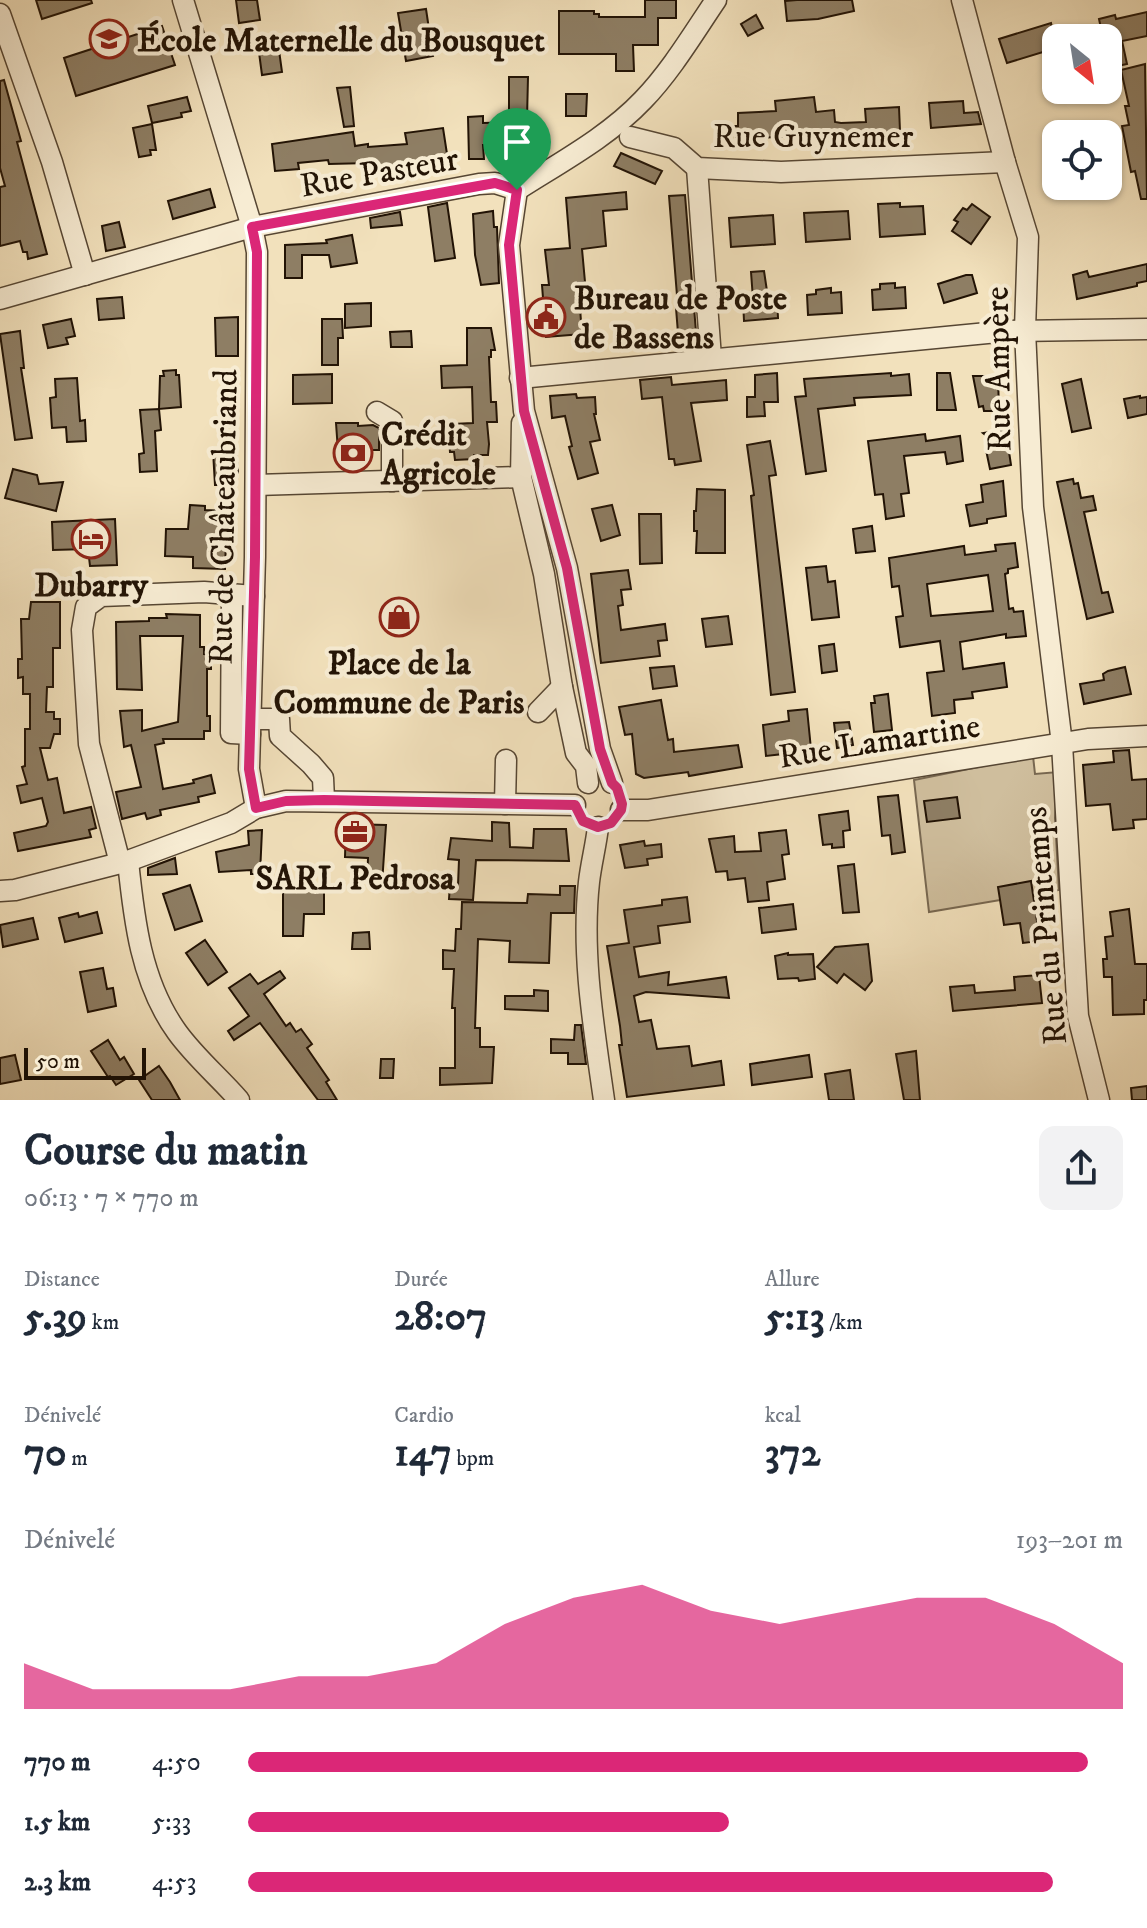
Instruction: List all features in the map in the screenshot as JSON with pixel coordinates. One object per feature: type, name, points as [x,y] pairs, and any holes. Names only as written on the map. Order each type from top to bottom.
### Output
[{"type":"street","name":"Rue de Châteaubriand","points":[[183,0],[257,252],[256,485],[249,769],[256,808]]},
{"type":"street","points":[[612,783],[599,780],[579,790],[575,805],[583,821],[598,827],[611,823],[622,804],[600,749],[567,568],[524,411],[509,245],[517,190],[604,132],[642,101],[670,67],[716,0]]},
{"type":"street","name":"Rue Ampère","points":[[962,0],[1028,237],[1025,330],[1033,507],[1062,744]]},
{"type":"street","points":[[0,14],[52,162],[85,275]]},
{"type":"street","name":"Rue Guynemer","points":[[630,137],[674,148],[697,168],[781,172],[1005,162]]},
{"type":"street","points":[[697,168],[711,358]]},
{"type":"street","name":"Rue Pasteur","points":[[0,299],[252,227],[479,184],[495,183],[517,190]]},
{"type":"street","points":[[520,378],[1025,330],[1147,329]]},
{"type":"street","points":[[524,411],[521,477],[544,574],[576,753],[586,766],[588,783]]},
{"type":"street","points":[[377,412],[392,421],[392,481]]},
{"type":"street","points":[[256,485],[521,477]]},
{"type":"street","points":[[239,1100],[209,1071],[175,1029],[150,982],[135,925],[124,862],[89,744],[82,630],[86,607],[101,596],[204,592],[254,596]]},
{"type":"street","points":[[232,594],[231,733],[279,719],[280,736],[323,778],[324,800]]},
{"type":"street","points":[[538,712],[562,687]]},
{"type":"street","name":"Rue Lamartine","points":[[621,810],[648,810],[1088,739],[1147,736]]},
{"type":"street","name":"Rue du Printemps","points":[[1062,744],[1078,1016],[1099,1100]]},
{"type":"street","points":[[505,804],[506,760]]},
{"type":"street","points":[[0,891],[15,890],[124,862],[231,823],[256,808],[286,801],[575,805]]},
{"type":"street","points":[[598,827],[589,883],[587,951],[594,1034],[604,1100]]},
{"type":"shaded area","points":[[1033,756],[1035,774],[1058,772],[1055,818],[1059,890],[929,912],[914,780]]},
{"type":"building","points":[[36,0],[91,0],[92,3],[42,19]]},
{"type":"building","points":[[236,0],[257,0],[260,20],[239,23]]},
{"type":"building","points":[[645,0],[676,0],[676,18],[658,18],[658,45],[633,45],[634,71],[616,71],[616,54],[559,54],[559,11],[594,11],[599,17],[645,17]]},
{"type":"building","points":[[852,0],[854,11],[818,19],[787,21],[785,1]]},
{"type":"building","points":[[426,9],[433,56],[406,61],[398,13]]},
{"type":"building","points":[[1147,12],[1147,36],[1122,41],[1122,24],[1100,24],[1099,19],[1115,15],[1116,19]]},
{"type":"building","points":[[756,15],[763,28],[748,36],[741,24]]},
{"type":"building","points":[[162,26],[175,65],[76,96],[64,58]]},
{"type":"building","points":[[1042,26],[1042,52],[1007,63],[999,39]]},
{"type":"building","points":[[1122,41],[1127,64],[1122,65]]},
{"type":"building","points":[[278,43],[282,72],[262,75],[258,45]]},
{"type":"building","points":[[1145,64],[1147,199],[1141,199],[1135,171],[1131,172],[1122,126],[1129,125],[1125,106],[1129,106],[1122,70]]},
{"type":"building","points":[[509,77],[528,77],[527,119],[509,119]]},
{"type":"building","points":[[4,80],[47,254],[28,259],[20,241],[0,246],[0,187],[5,186],[0,168],[0,81]]},
{"type":"building","points":[[350,87],[354,126],[344,127],[337,88]]},
{"type":"building","points":[[566,94],[587,94],[586,116],[566,116]]},
{"type":"building","points":[[187,97],[191,111],[181,113],[182,117],[152,123],[148,106]]},
{"type":"building","points":[[814,97],[816,112],[834,110],[835,122],[841,123],[866,122],[865,109],[899,107],[900,131],[796,141],[796,136],[735,139],[734,126],[738,126],[738,113],[776,111],[775,101]]},
{"type":"building","points":[[963,101],[964,113],[978,112],[981,124],[931,128],[929,103]]},
{"type":"building","points":[[483,116],[483,123],[518,122],[518,146],[483,145],[484,159],[469,159],[468,117]]},
{"type":"building","points":[[152,124],[156,150],[150,150],[151,155],[139,157],[133,128]]},
{"type":"building","points":[[443,128],[449,167],[411,173],[409,164],[370,168],[369,163],[329,164],[328,160],[298,163],[299,169],[275,171],[272,144],[353,132],[355,146],[407,144],[405,133]]},
{"type":"building","points":[[621,153],[662,171],[655,184],[614,166]]},
{"type":"building","points":[[210,189],[215,207],[173,219],[168,201]]},
{"type":"building","points":[[626,192],[627,209],[603,211],[606,246],[582,249],[585,282],[578,282],[582,334],[546,337],[542,285],[549,285],[545,250],[570,248],[566,198]]},
{"type":"building","points":[[685,195],[696,332],[678,333],[669,196]]},
{"type":"building","points":[[447,203],[455,258],[435,261],[428,207]]},
{"type":"building","points":[[900,203],[900,207],[923,206],[925,234],[880,237],[878,204]]},
{"type":"building","points":[[972,204],[990,217],[971,244],[952,231],[958,222],[954,220],[963,208],[967,210]]},
{"type":"building","points":[[493,211],[494,227],[497,227],[499,283],[481,285],[475,255],[473,214]]},
{"type":"building","points":[[848,211],[850,239],[806,242],[804,213]]},
{"type":"building","points":[[400,212],[402,225],[371,228],[370,218]]},
{"type":"building","points":[[773,215],[775,244],[731,247],[729,218]]},
{"type":"building","points":[[119,222],[125,247],[106,251],[102,226]]},
{"type":"building","points":[[352,235],[357,263],[331,267],[329,255],[302,255],[302,278],[285,278],[285,245],[327,243],[326,240]]},
{"type":"building","points":[[1147,264],[1147,281],[1137,283],[1137,286],[1077,299],[1073,275],[1087,271],[1089,277]]},
{"type":"building","points":[[764,271],[768,298],[777,297],[778,318],[744,321],[743,300],[753,299],[751,272]]},
{"type":"building","points":[[972,275],[977,293],[944,303],[938,284]]},
{"type":"building","points":[[895,283],[895,288],[905,287],[906,308],[873,310],[872,290],[880,289],[880,284]]},
{"type":"building","points":[[831,288],[831,293],[841,292],[842,313],[808,315],[807,295]]},
{"type":"building","points":[[122,297],[124,318],[99,320],[97,299]]},
{"type":"building","points":[[371,303],[371,326],[345,328],[345,304]]},
{"type":"building","points":[[238,317],[238,356],[216,356],[215,318]]},
{"type":"building","points":[[71,319],[75,336],[66,338],[68,344],[48,348],[43,325]]},
{"type":"building","points":[[322,319],[342,319],[343,338],[338,338],[338,365],[322,365]]},
{"type":"building","points":[[467,328],[491,328],[495,350],[491,350],[489,357],[491,402],[496,402],[497,422],[487,422],[488,455],[455,460],[454,452],[450,452],[449,437],[453,438],[453,424],[473,423],[472,387],[442,388],[441,366],[467,365]]},
{"type":"building","points":[[20,331],[24,368],[21,368],[32,438],[15,440],[0,334]]},
{"type":"building","points":[[411,331],[412,347],[391,347],[390,332]]},
{"type":"building","points":[[176,370],[181,407],[159,409],[160,376],[164,376],[163,371]]},
{"type":"building","points":[[777,373],[778,402],[764,402],[765,416],[747,417],[747,397],[755,397],[755,375]]},
{"type":"building","points":[[891,373],[891,376],[909,374],[911,395],[854,398],[855,405],[818,409],[826,471],[806,474],[795,397],[806,396],[804,379]]},
{"type":"building","points":[[937,373],[950,373],[956,410],[937,410]]},
{"type":"building","points":[[332,374],[332,403],[293,404],[293,375]]},
{"type":"building","points":[[973,376],[998,376],[999,411],[984,411],[983,406],[979,407]]},
{"type":"building","points":[[671,377],[672,385],[726,380],[727,400],[691,403],[701,461],[675,465],[674,459],[669,459],[662,397],[642,399],[640,380]]},
{"type":"building","points":[[77,378],[80,421],[85,420],[86,441],[67,442],[66,427],[52,428],[50,398],[56,397],[55,379]]},
{"type":"building","points":[[1081,379],[1091,428],[1072,432],[1062,384]]},
{"type":"building","points":[[576,394],[577,398],[595,397],[594,414],[600,440],[590,442],[598,473],[578,479],[565,416],[552,418],[550,396]]},
{"type":"building","points":[[1147,397],[1147,414],[1128,418],[1124,399]]},
{"type":"building","points":[[159,409],[161,430],[155,431],[157,471],[140,472],[139,454],[144,453],[140,410]]},
{"type":"building","points":[[336,423],[358,423],[358,426],[373,425],[379,428],[379,450],[358,450],[358,455],[345,456],[345,451],[338,451]]},
{"type":"building","points":[[1005,425],[1011,465],[990,469],[986,450],[993,441],[983,433],[1001,430]]},
{"type":"building","points":[[925,434],[926,441],[960,436],[963,461],[947,464],[945,452],[904,456],[909,493],[901,494],[904,516],[886,519],[883,494],[875,495],[868,441]]},
{"type":"building","points":[[770,441],[776,475],[769,476],[795,692],[771,695],[747,445]]},
{"type":"building","points":[[236,450],[238,473],[230,474],[230,485],[215,485],[213,451]]},
{"type":"building","points":[[13,469],[37,475],[39,484],[63,482],[56,511],[5,498]]},
{"type":"building","points":[[1073,479],[1074,484],[1078,483],[1081,498],[1093,496],[1096,510],[1084,512],[1102,593],[1108,592],[1113,612],[1087,619],[1057,482]]},
{"type":"building","points":[[1003,481],[1006,516],[970,526],[966,505],[983,502],[981,485]]},
{"type":"building","points":[[697,489],[725,490],[725,553],[696,553],[694,511]]},
{"type":"building","points":[[190,505],[205,506],[205,510],[227,511],[225,569],[193,568],[193,557],[165,556],[166,529],[188,529]]},
{"type":"building","points":[[612,505],[620,535],[601,541],[592,509]]},
{"type":"building","points":[[639,514],[661,514],[662,563],[640,564]]},
{"type":"building","points":[[115,519],[117,565],[90,566],[88,549],[53,550],[52,522]]},
{"type":"building","points":[[872,526],[875,551],[856,553],[853,529]]},
{"type":"building","points":[[1015,543],[1018,567],[1008,569],[1005,574],[1009,609],[1023,611],[1026,636],[1006,638],[1006,634],[960,642],[963,669],[1004,663],[1007,687],[972,692],[973,698],[954,700],[955,713],[932,716],[927,673],[944,671],[940,641],[900,647],[896,617],[903,616],[899,586],[892,587],[889,558],[964,546],[965,555],[996,551],[995,545]],"holes":[[[988,575],[993,611],[931,616],[927,584]]]},
{"type":"building","points":[[826,566],[828,582],[835,581],[839,617],[812,620],[806,568]]},
{"type":"building","points":[[628,570],[631,589],[621,590],[623,605],[618,606],[621,630],[665,624],[667,640],[658,641],[660,656],[601,663],[591,574]]},
{"type":"building","points":[[31,602],[60,602],[60,648],[53,648],[53,687],[47,687],[46,712],[54,712],[54,719],[60,719],[60,734],[54,734],[50,748],[40,748],[48,780],[57,778],[64,813],[91,807],[96,828],[89,830],[91,837],[18,851],[14,833],[46,826],[48,822],[42,798],[21,803],[17,786],[27,784],[22,767],[25,766],[25,729],[30,729],[30,694],[23,694],[23,677],[18,678],[18,659],[22,659],[21,619],[29,619]]},
{"type":"building","points":[[166,614],[200,615],[200,647],[204,647],[204,654],[211,654],[211,669],[207,669],[210,731],[204,731],[204,739],[163,739],[164,743],[155,745],[163,789],[194,783],[193,780],[211,775],[215,793],[198,797],[199,802],[160,810],[161,815],[147,819],[145,813],[122,819],[116,792],[141,787],[131,745],[124,747],[120,711],[142,710],[142,731],[178,722],[183,636],[140,636],[142,690],[117,689],[116,622],[149,621],[149,618],[167,618]]},
{"type":"building","points":[[728,616],[732,644],[706,647],[702,619]]},
{"type":"building","points":[[834,644],[837,671],[822,673],[819,646]]},
{"type":"building","points":[[674,666],[677,686],[653,689],[650,668]]},
{"type":"building","points":[[1125,667],[1131,694],[1084,704],[1080,684],[1104,680],[1103,674]]},
{"type":"building","points":[[888,694],[892,730],[874,732],[871,703],[875,703],[874,696]]},
{"type":"building","points":[[661,700],[668,740],[673,739],[674,752],[738,745],[742,767],[689,776],[688,772],[644,778],[636,774],[632,734],[625,735],[619,707]]},
{"type":"building","points":[[807,709],[811,749],[766,756],[763,725],[789,721],[788,711]]},
{"type":"building","points":[[849,722],[853,745],[837,748],[834,723]]},
{"type":"building","points":[[1129,750],[1132,780],[1147,779],[1147,819],[1133,820],[1134,828],[1113,830],[1110,804],[1086,806],[1083,765],[1114,762],[1113,751]]},
{"type":"building","points":[[898,795],[905,852],[892,854],[890,835],[882,836],[878,797]]},
{"type":"building","points":[[957,797],[960,818],[927,822],[924,801]]},
{"type":"building","points":[[848,811],[850,830],[843,831],[844,847],[823,845],[819,815]]},
{"type":"building","points":[[492,822],[509,823],[510,847],[533,848],[534,829],[566,829],[569,861],[476,860],[473,900],[449,899],[450,884],[458,885],[459,860],[448,859],[451,838],[492,841]]},
{"type":"building","points":[[346,824],[386,825],[382,884],[367,883],[368,858],[345,857]]},
{"type":"building","points":[[262,830],[260,874],[251,874],[251,870],[219,872],[216,852],[249,845],[248,831]]},
{"type":"building","points":[[786,830],[789,854],[782,855],[785,879],[767,882],[769,900],[748,902],[745,878],[728,880],[727,871],[716,872],[709,839],[734,836],[735,852],[761,851],[759,833]]},
{"type":"building","points":[[644,841],[645,846],[661,844],[662,857],[647,859],[648,865],[625,868],[620,845]]},
{"type":"building","points":[[175,858],[177,874],[148,875],[148,868]]},
{"type":"building","points":[[854,864],[859,912],[843,913],[838,866]]},
{"type":"building","points":[[1031,881],[1040,941],[1023,943],[1020,923],[1004,925],[998,887]]},
{"type":"building","points":[[190,885],[202,921],[175,930],[163,894]]},
{"type":"building","points":[[283,885],[324,886],[324,914],[304,914],[303,936],[283,936]]},
{"type":"building","points":[[560,886],[575,886],[574,913],[551,913],[549,963],[509,962],[510,941],[478,939],[475,1028],[480,1028],[480,1047],[494,1047],[492,1083],[440,1085],[440,1068],[455,1068],[454,969],[443,969],[443,950],[455,951],[456,929],[461,929],[462,902],[527,903],[528,894],[560,895]]},
{"type":"building","points":[[687,897],[690,922],[658,926],[660,943],[634,947],[639,977],[669,972],[668,985],[726,977],[729,998],[646,992],[634,996],[639,1022],[651,1020],[657,1049],[689,1046],[692,1066],[721,1061],[724,1085],[627,1097],[607,946],[629,943],[624,910],[662,905],[662,900]]},
{"type":"building","points":[[793,904],[796,929],[762,933],[759,908]]},
{"type":"building","points":[[1129,909],[1135,964],[1147,964],[1147,1000],[1144,1000],[1144,1014],[1113,1015],[1112,977],[1104,977],[1103,959],[1107,959],[1105,937],[1113,936],[1110,912]]},
{"type":"building","points":[[97,912],[102,933],[65,942],[59,918]]},
{"type":"building","points":[[33,918],[38,939],[3,947],[0,925]]},
{"type":"building","points":[[369,932],[370,949],[352,949],[353,933]]},
{"type":"building","points":[[205,940],[227,972],[208,985],[186,953]]},
{"type":"building","points":[[868,944],[872,981],[865,990],[844,974],[837,983],[817,967],[835,947]]},
{"type":"building","points":[[813,954],[815,979],[778,979],[775,956]]},
{"type":"building","points":[[103,968],[107,989],[113,988],[116,1006],[88,1012],[80,972]]},
{"type":"building","points":[[280,971],[285,978],[264,994],[286,1026],[290,1023],[296,1032],[301,1029],[312,1044],[307,1048],[329,1080],[326,1082],[337,1100],[318,1100],[260,1023],[234,1040],[228,1031],[249,1016],[229,988],[250,974],[258,984]]},
{"type":"building","points":[[1039,975],[1042,1003],[953,1011],[950,987],[974,985],[975,993],[1015,990],[1014,977]]},
{"type":"building","points":[[534,990],[548,991],[548,1011],[505,1009],[505,996],[534,996]]},
{"type":"building","points":[[575,1025],[581,1025],[586,1064],[568,1064],[568,1053],[551,1053],[551,1039],[574,1040]]},
{"type":"building","points":[[108,1040],[120,1060],[124,1057],[134,1074],[116,1085],[91,1051]]},
{"type":"building","points":[[916,1051],[920,1100],[904,1100],[896,1054]]},
{"type":"building","points":[[15,1055],[21,1080],[0,1084],[0,1058]]},
{"type":"building","points":[[809,1055],[812,1077],[752,1085],[750,1064]]},
{"type":"building","points":[[381,1059],[394,1059],[393,1078],[380,1078]]},
{"type":"building","points":[[159,1066],[180,1100],[152,1100],[139,1080]]},
{"type":"building","points":[[850,1070],[854,1100],[829,1100],[825,1074]]},
{"type":"building","points":[[1147,1086],[1147,1100],[1132,1100],[1131,1088]]},
{"type":"place","name":"École Maternelle du Bousquet","points":[[109,39]]},
{"type":"place","name":"Bureau de Poste de Bassens","points":[[546,317]]},
{"type":"place","name":"Crédit Agricole","points":[[353,453]]},
{"type":"place","name":"Dubarry","points":[[91,539]]},
{"type":"place","name":"Place de la Commune de Paris","points":[[399,617]]},
{"type":"place","name":"SARL Pedrosa","points":[[355,832]]},
{"type":"route","points":[[495,183],[517,190],[509,245],[524,411],[567,568],[600,749],[612,783],[617,788],[621,810],[611,823],[598,827],[583,821],[575,805],[324,800],[286,801],[256,808],[249,769],[256,485],[257,252],[252,227],[479,184],[495,183]]}]
